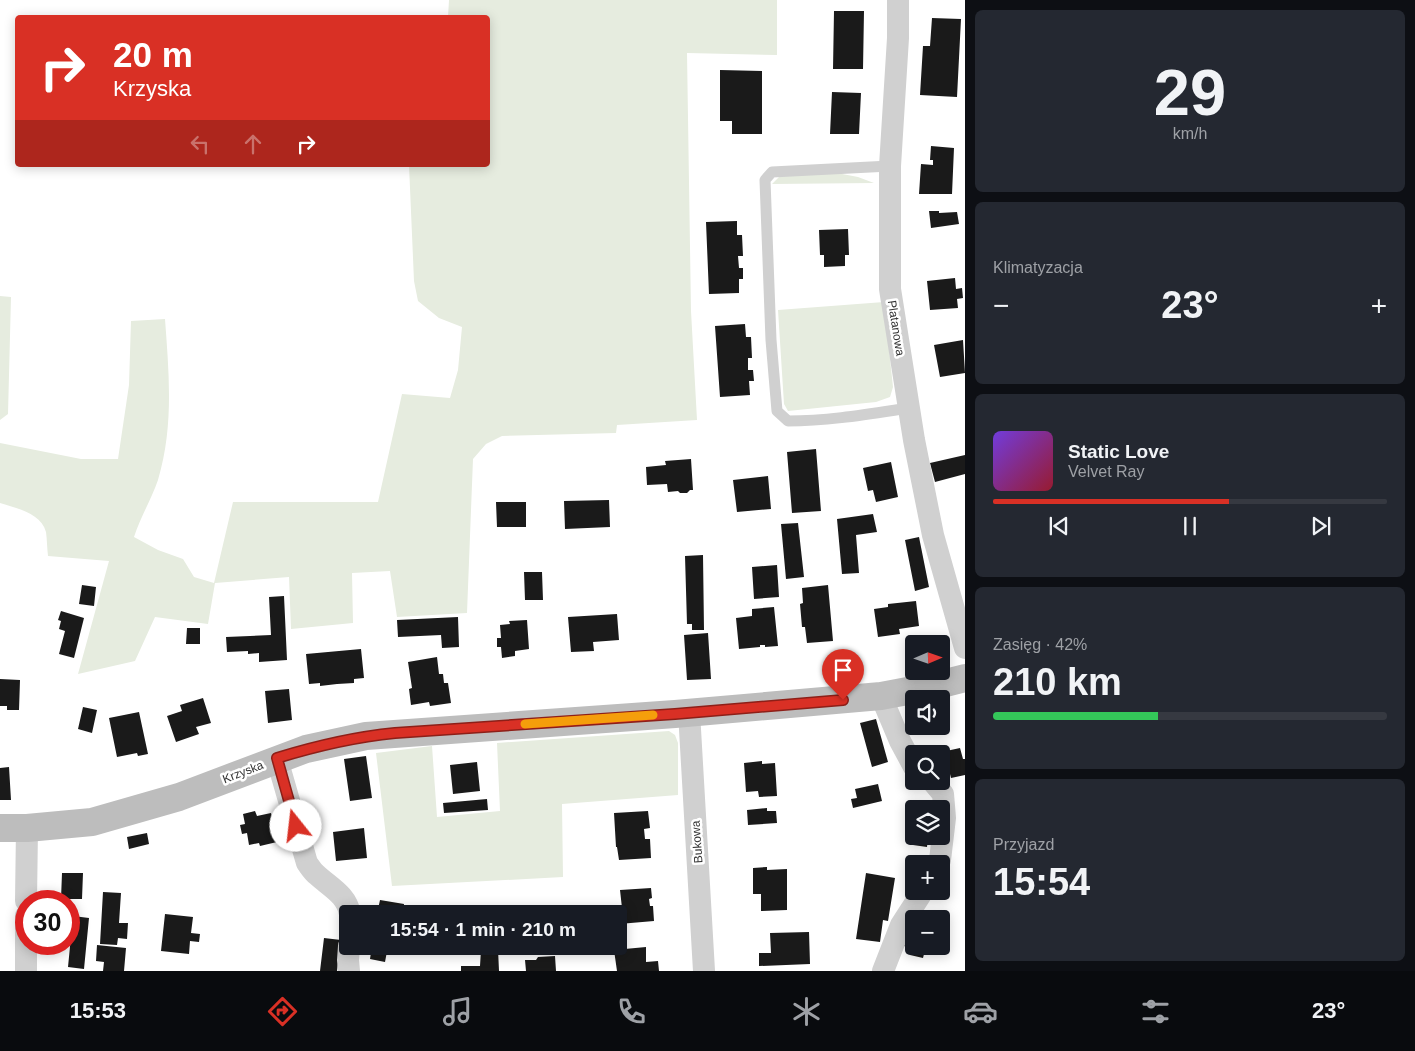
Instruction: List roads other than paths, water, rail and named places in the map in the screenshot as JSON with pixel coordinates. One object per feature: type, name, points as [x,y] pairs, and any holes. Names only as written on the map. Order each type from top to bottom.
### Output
[{"type":"street","name":"Platanowa","points":[[898,0],[898,38],[890,166],[890,289],[909,408],[933,535],[965,648]]},
{"type":"street","name":"Krzyska","points":[[0,828],[27,828],[92,822],[124,814],[179,797],[277,758],[306,749],[366,736],[881,696],[965,678]]},
{"type":"street","points":[[881,696],[905,750]]},
{"type":"street","name":"Bukowa","points":[[689,712],[704,971]]},
{"type":"street","points":[[277,758],[307,863],[315,874],[338,892],[348,905]]},
{"type":"street","points":[[939,855],[945,818],[943,794],[940,790]]},
{"type":"street","points":[[26,890],[27,828]]},
{"type":"street","points":[[883,971],[901,926],[917,900]]},
{"type":"street","points":[[26,955],[26,971]]},
{"type":"street","points":[[349,955],[349,971]]},
{"type":"lane","points":[[890,166],[772,172],[765,180],[772,348],[777,411],[788,421],[867,415],[909,408]]}]
